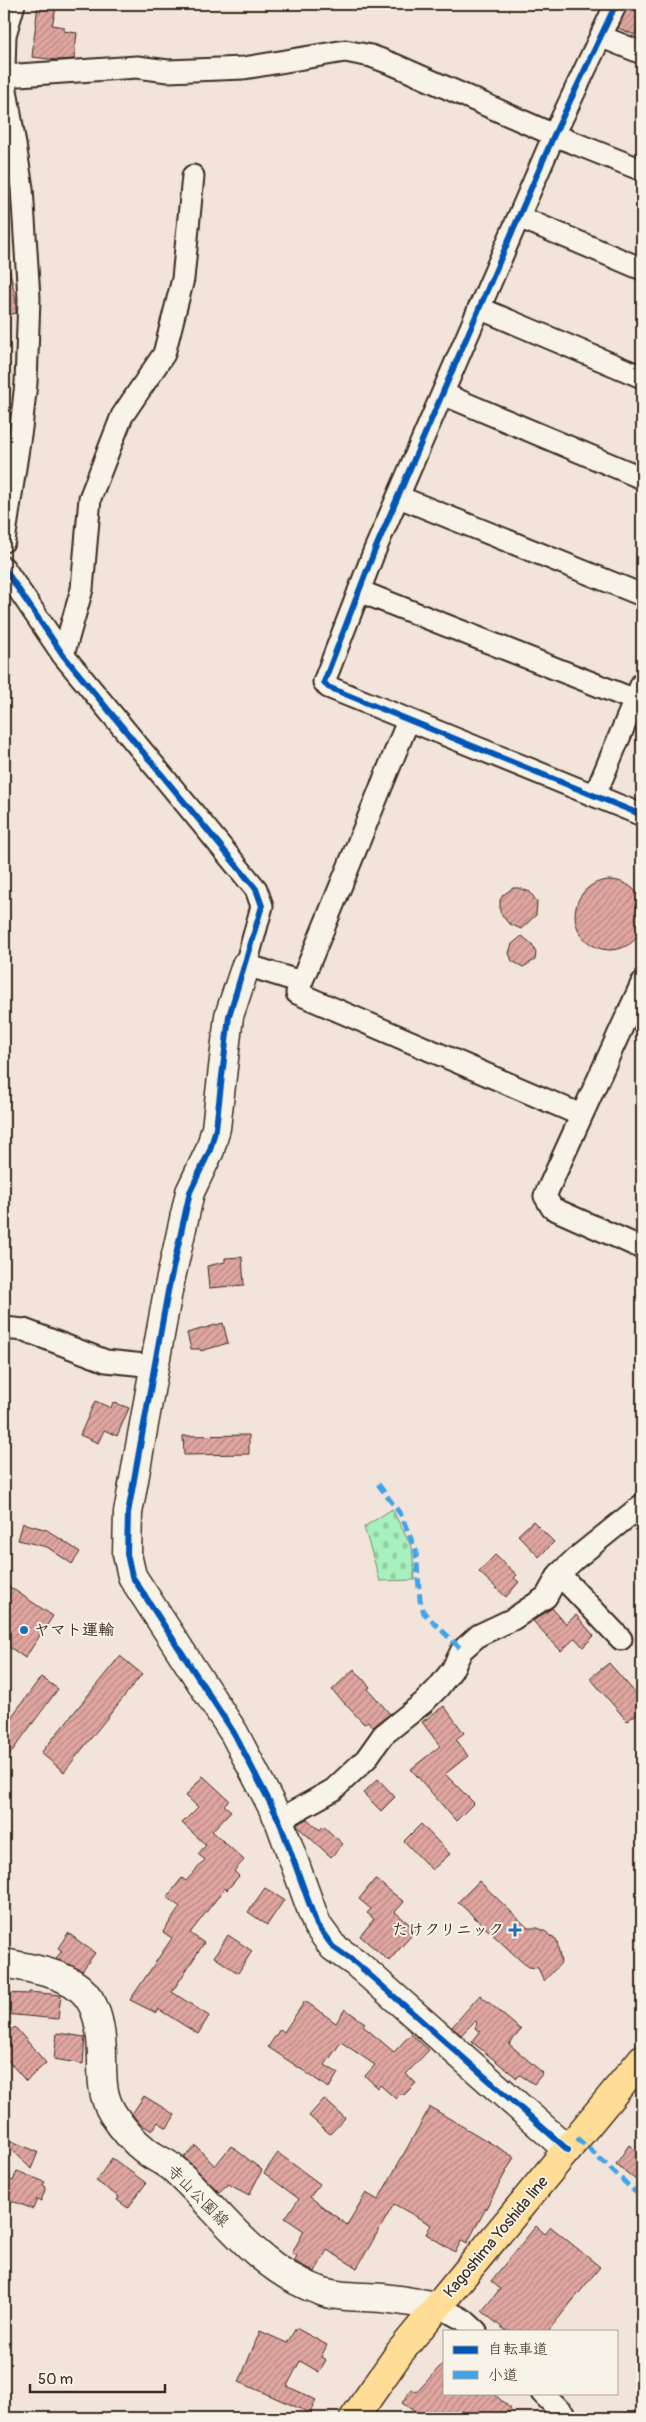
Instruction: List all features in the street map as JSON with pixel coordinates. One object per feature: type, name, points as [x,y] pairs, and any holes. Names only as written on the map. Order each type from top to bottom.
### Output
[{"type":"main road","name":"Kagoshima Yoshida line","points":[[354,2418],[393,2361],[642,2059]]},
{"type":"street","points":[[4,70],[5,35],[14,4]]},
{"type":"street","points":[[616,4],[554,136],[479,308],[359,591],[325,685],[408,721],[642,815]]},
{"type":"street","points":[[602,37],[642,54]]},
{"type":"street","points":[[4,541],[26,383],[29,298],[22,188],[4,77],[137,67],[168,71],[244,68],[345,52],[371,56],[395,65],[554,136],[642,170]]},
{"type":"street","points":[[63,655],[82,589],[90,498],[122,416],[164,354],[183,279],[192,176]]},
{"type":"street","points":[[519,217],[642,269]]},
{"type":"street","points":[[479,308],[642,377]]},
{"type":"street","points":[[443,394],[642,478]]},
{"type":"street","points":[[399,498],[642,595]]},
{"type":"street","points":[[4,568],[63,655],[256,889],[262,906],[246,965],[229,1016],[216,1128],[210,1150],[190,1192],[168,1291],[128,1513],[127,1554],[132,1576],[234,1733],[279,1820],[301,1886],[317,1924],[333,1947],[356,1963],[568,2150]]},
{"type":"street","points":[[359,591],[639,691],[594,795]]},
{"type":"street","points":[[408,721],[297,993],[581,1115]]},
{"type":"street","points":[[246,965],[301,982]]},
{"type":"street","points":[[641,1243],[552,1208],[545,1196],[642,983]]},
{"type":"street","points":[[4,1328],[24,1330],[106,1361],[154,1366]]},
{"type":"street","points":[[279,1820],[333,1790],[366,1759],[383,1736],[423,1704],[438,1688],[452,1670],[462,1650],[479,1635],[513,1619],[546,1597],[559,1574],[642,1505]]},
{"type":"street","points":[[559,1574],[621,1639]]},
{"type":"street","name":"寺山公園線","points":[[4,1963],[59,1976],[84,1991],[92,2001],[101,2028],[102,2085],[112,2113],[125,2132],[146,2151],[173,2168],[263,2261],[289,2278],[319,2291],[342,2296],[382,2298],[438,2306]]},
{"type":"street","points":[[438,2306],[464,2320],[475,2330]]},
{"type":"street","points":[[543,2394],[568,2418]]},
{"type":"green space","points":[[392,1509],[412,1548],[415,1580],[380,1581],[364,1527]]},
{"type":"building","points":[[38,4],[57,4],[52,25],[64,27],[64,31],[77,33],[74,59],[57,60],[32,57]]},
{"type":"building","points":[[628,4],[642,8],[642,19],[635,35],[618,28]]},
{"type":"building","points":[[10,271],[16,301],[16,313],[4,316],[4,272]]},
{"type":"building","points":[[610,880],[623,883],[635,890],[642,902],[645,915],[642,928],[635,940],[623,947],[610,950],[597,947],[585,940],[578,928],[575,915],[578,902],[585,890],[597,883]]},
{"type":"building","points":[[513,888],[530,892],[537,902],[536,915],[521,929],[508,923],[500,912],[500,900],[503,895]]},
{"type":"building","points":[[522,936],[532,944],[536,952],[535,960],[523,967],[512,961],[509,953],[512,944]]},
{"type":"building","points":[[242,1257],[244,1285],[209,1288],[207,1266],[225,1262],[225,1258]]},
{"type":"building","points":[[223,1323],[228,1343],[201,1351],[200,1349],[191,1349],[187,1333]]},
{"type":"building","points":[[95,1401],[111,1408],[113,1402],[129,1408],[117,1436],[104,1430],[98,1443],[80,1435]]},
{"type":"building","points":[[249,1435],[249,1454],[184,1455],[183,1436]]},
{"type":"building","points":[[533,1521],[554,1542],[539,1557],[518,1535]]},
{"type":"building","points":[[23,1523],[47,1530],[80,1552],[72,1564],[47,1547],[18,1540]]},
{"type":"building","points":[[495,1555],[517,1575],[514,1578],[519,1582],[506,1597],[479,1572]]},
{"type":"building","name":"ヤマト運輸","points":[[4,1583],[53,1616],[25,1658],[4,1643]]},
{"type":"building","points":[[552,1608],[566,1624],[576,1615],[594,1636],[583,1647],[575,1638],[561,1651],[533,1621]]},
{"type":"building","points":[[120,1656],[142,1674],[64,1772],[41,1753]]},
{"type":"building","points":[[609,1663],[638,1696],[642,1705],[642,1710],[627,1721],[590,1678]]},
{"type":"building","points":[[354,1669],[370,1687],[368,1689],[390,1714],[373,1727],[368,1721],[364,1724],[332,1690]]},
{"type":"building","points":[[41,1677],[58,1689],[4,1762],[4,1727]]},
{"type":"building","points":[[444,1706],[464,1733],[456,1739],[468,1756],[445,1774],[474,1803],[456,1821],[411,1769],[440,1746],[422,1722]]},
{"type":"building","points":[[203,1776],[229,1800],[224,1805],[231,1811],[212,1831],[244,1860],[234,1871],[239,1876],[227,1890],[225,1888],[190,1933],[204,1943],[172,1992],[209,2016],[198,2034],[158,2009],[156,2013],[130,2000],[172,1938],[163,1932],[180,1907],[167,1897],[182,1878],[186,1881],[205,1860],[198,1854],[206,1845],[182,1823],[198,1807],[186,1796]]},
{"type":"building","points":[[378,1779],[395,1797],[381,1811],[363,1793]]},
{"type":"building","points":[[307,1819],[320,1830],[323,1826],[343,1844],[331,1857],[299,1828],[297,1824]]},
{"type":"building","points":[[421,1824],[450,1854],[432,1870],[404,1841]]},
{"type":"building","points":[[375,1879],[404,1902],[395,1912],[416,1930],[389,1961],[360,1936],[374,1919],[367,1913],[371,1909],[359,1899]]},
{"type":"building","name":"たけクリニック","points":[[479,1881],[528,1928],[538,1928],[557,1941],[561,1963],[544,1981],[538,1968],[529,1967],[522,1962],[458,1902]]},
{"type":"building","points":[[265,1888],[284,1900],[267,1925],[248,1912]]},
{"type":"building","points":[[68,1933],[95,1953],[82,1971],[56,1958],[62,1951],[58,1948]]},
{"type":"building","points":[[228,1935],[252,1951],[238,1973],[214,1957]]},
{"type":"building","points":[[29,1992],[61,1995],[58,2019],[5,2014],[6,1993],[29,1994]]},
{"type":"building","points":[[480,1995],[521,2030],[509,2044],[543,2073],[534,2084],[520,2075],[517,2078],[472,2042],[480,2032],[475,2028],[477,2023],[475,2021],[461,2035],[452,2027]]},
{"type":"building","points":[[305,2001],[336,2023],[345,2009],[365,2023],[363,2026],[394,2052],[411,2034],[429,2050],[406,2074],[416,2083],[404,2095],[402,2093],[396,2099],[380,2085],[378,2088],[365,2076],[375,2065],[341,2042],[325,2065],[338,2073],[329,2088],[268,2047],[280,2029],[284,2032]]},
{"type":"building","points":[[15,2027],[46,2063],[26,2081],[4,2056],[4,2036]]},
{"type":"building","points":[[57,2033],[85,2037],[83,2064],[54,2059]]},
{"type":"building","points":[[144,2096],[175,2115],[167,2128],[158,2122],[152,2131],[139,2123],[132,2114]]},
{"type":"building","points":[[324,2099],[345,2118],[330,2134],[309,2116]]},
{"type":"building","points":[[430,2107],[514,2157],[467,2243],[462,2240],[455,2252],[426,2234],[431,2225],[394,2204],[357,2268],[327,2250],[315,2272],[294,2261],[297,2256],[292,2253],[304,2231],[285,2218],[299,2199],[264,2173],[278,2153],[320,2184],[310,2197],[347,2225],[366,2193],[378,2200]]},
{"type":"building","points":[[4,2138],[38,2152],[31,2169],[4,2141]]},
{"type":"building","points":[[629,2145],[642,2155],[642,2185],[616,2164]]},
{"type":"building","points":[[196,2146],[215,2166],[231,2146],[262,2170],[249,2195],[228,2184],[219,2192],[184,2157]]},
{"type":"building","points":[[112,2158],[146,2183],[128,2208],[117,2200],[119,2197],[96,2181]]},
{"type":"building","points":[[17,2171],[45,2182],[43,2185],[46,2187],[41,2201],[37,2199],[33,2209],[4,2198],[4,2177],[13,2181]]},
{"type":"building","points":[[536,2226],[545,2234],[551,2227],[600,2267],[549,2330],[505,2330],[482,2311],[500,2289],[491,2281]]},
{"type":"building","points":[[296,2328],[327,2345],[321,2357],[326,2360],[319,2372],[300,2361],[287,2386],[316,2400],[310,2413],[239,2382],[260,2331],[287,2343]]},
{"type":"building","points":[[443,2363],[443,2394],[494,2394],[511,2409],[503,2418],[424,2418],[402,2403],[411,2389],[417,2392]]},
{"type":"marked path","points":[[378,1484],[401,1515],[416,1551],[420,1600],[424,1613],[462,1650]]},
{"type":"marked path","points":[[577,2138],[642,2198]]},
{"type":"cycle path","points":[[616,4],[554,135],[374,552],[324,682],[328,687],[642,815]]},
{"type":"cycle path","points":[[4,568],[63,655],[256,889],[262,906],[229,1016],[216,1128],[210,1150],[190,1192],[168,1291],[128,1513],[127,1554],[132,1576],[234,1733],[279,1820],[317,1925],[333,1947],[356,1963],[568,2150]]},
{"type":"place","name":"ヤマト運輸","points":[[24,1630]]},
{"type":"place","name":"たけクリニック","points":[[515,1930]]}]
